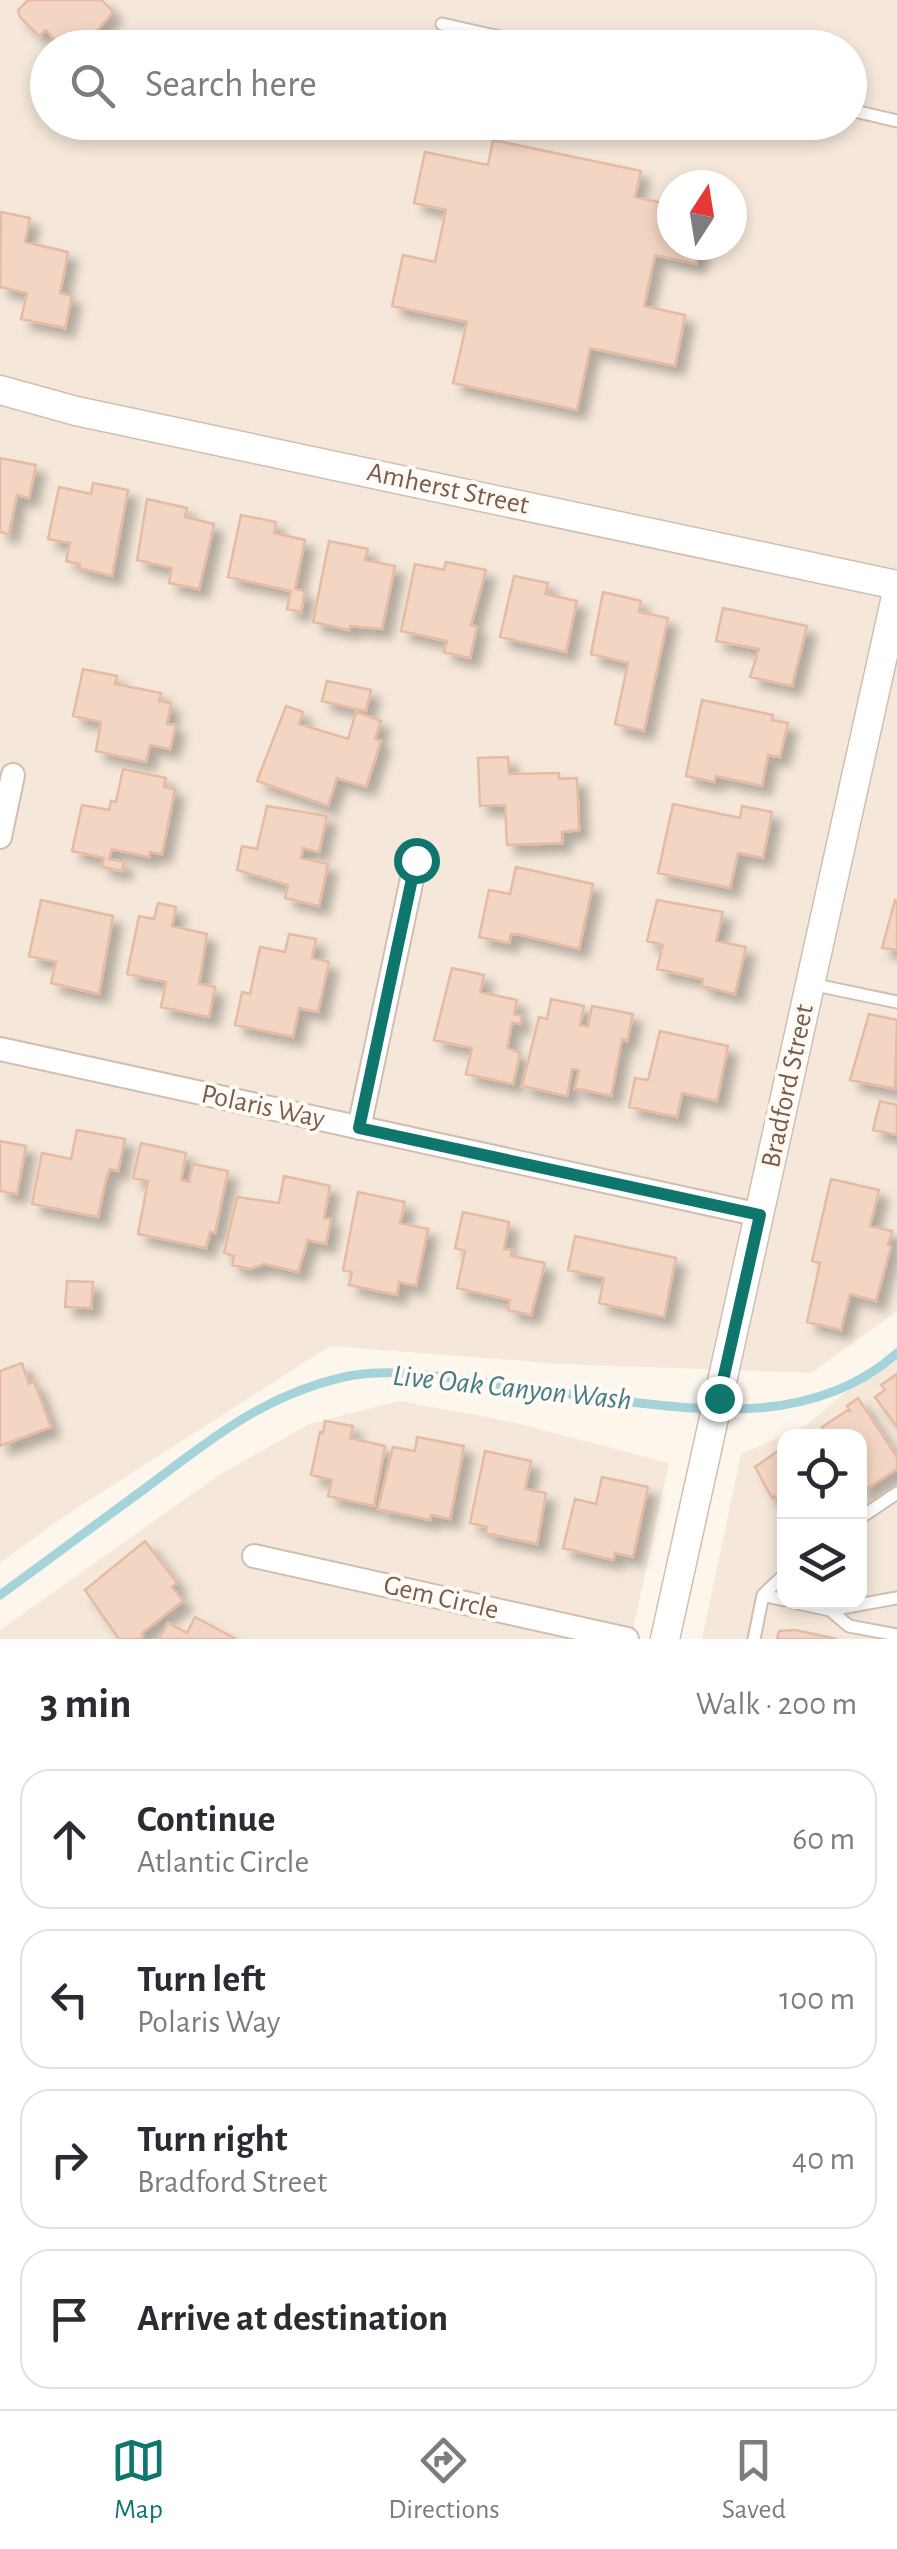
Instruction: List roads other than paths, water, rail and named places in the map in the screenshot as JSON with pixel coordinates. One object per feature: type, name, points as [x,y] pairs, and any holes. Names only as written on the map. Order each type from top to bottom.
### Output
[{"type":"street","name":"Amherst Street","points":[[0,390],[76,411],[897,588]]},
{"type":"street","name":"Bradford Street","points":[[664,1639],[897,588]]},
{"type":"street","points":[[0,836],[13,776]]},
{"type":"street","points":[[359,1128],[416,860]]},
{"type":"street","name":"Polaris Way","points":[[0,1049],[760,1215]]},
{"type":"street","name":"Gem Circle","points":[[254,1556],[626,1639]]},
{"type":"lane","points":[[442,24],[468,30]]},
{"type":"lane","points":[[867,114],[897,120]]},
{"type":"lane","points":[[811,984],[897,1002]]},
{"type":"lane","points":[[867,1513],[897,1493]]},
{"type":"lane","points":[[754,1639],[763,1595],[777,1582]]},
{"type":"lane","points":[[763,1595],[777,1598]]},
{"type":"lane","points":[[825,1609],[897,1598]]},
{"type":"lane","points":[[830,1610],[850,1626],[897,1634]]},
{"type":"waterway","name":"Live Oak Canyon Wash","points":[[0,1595],[240,1421],[288,1395],[344,1377],[408,1373],[646,1404],[759,1408],[796,1403],[832,1392],[865,1376],[897,1353]]}]
